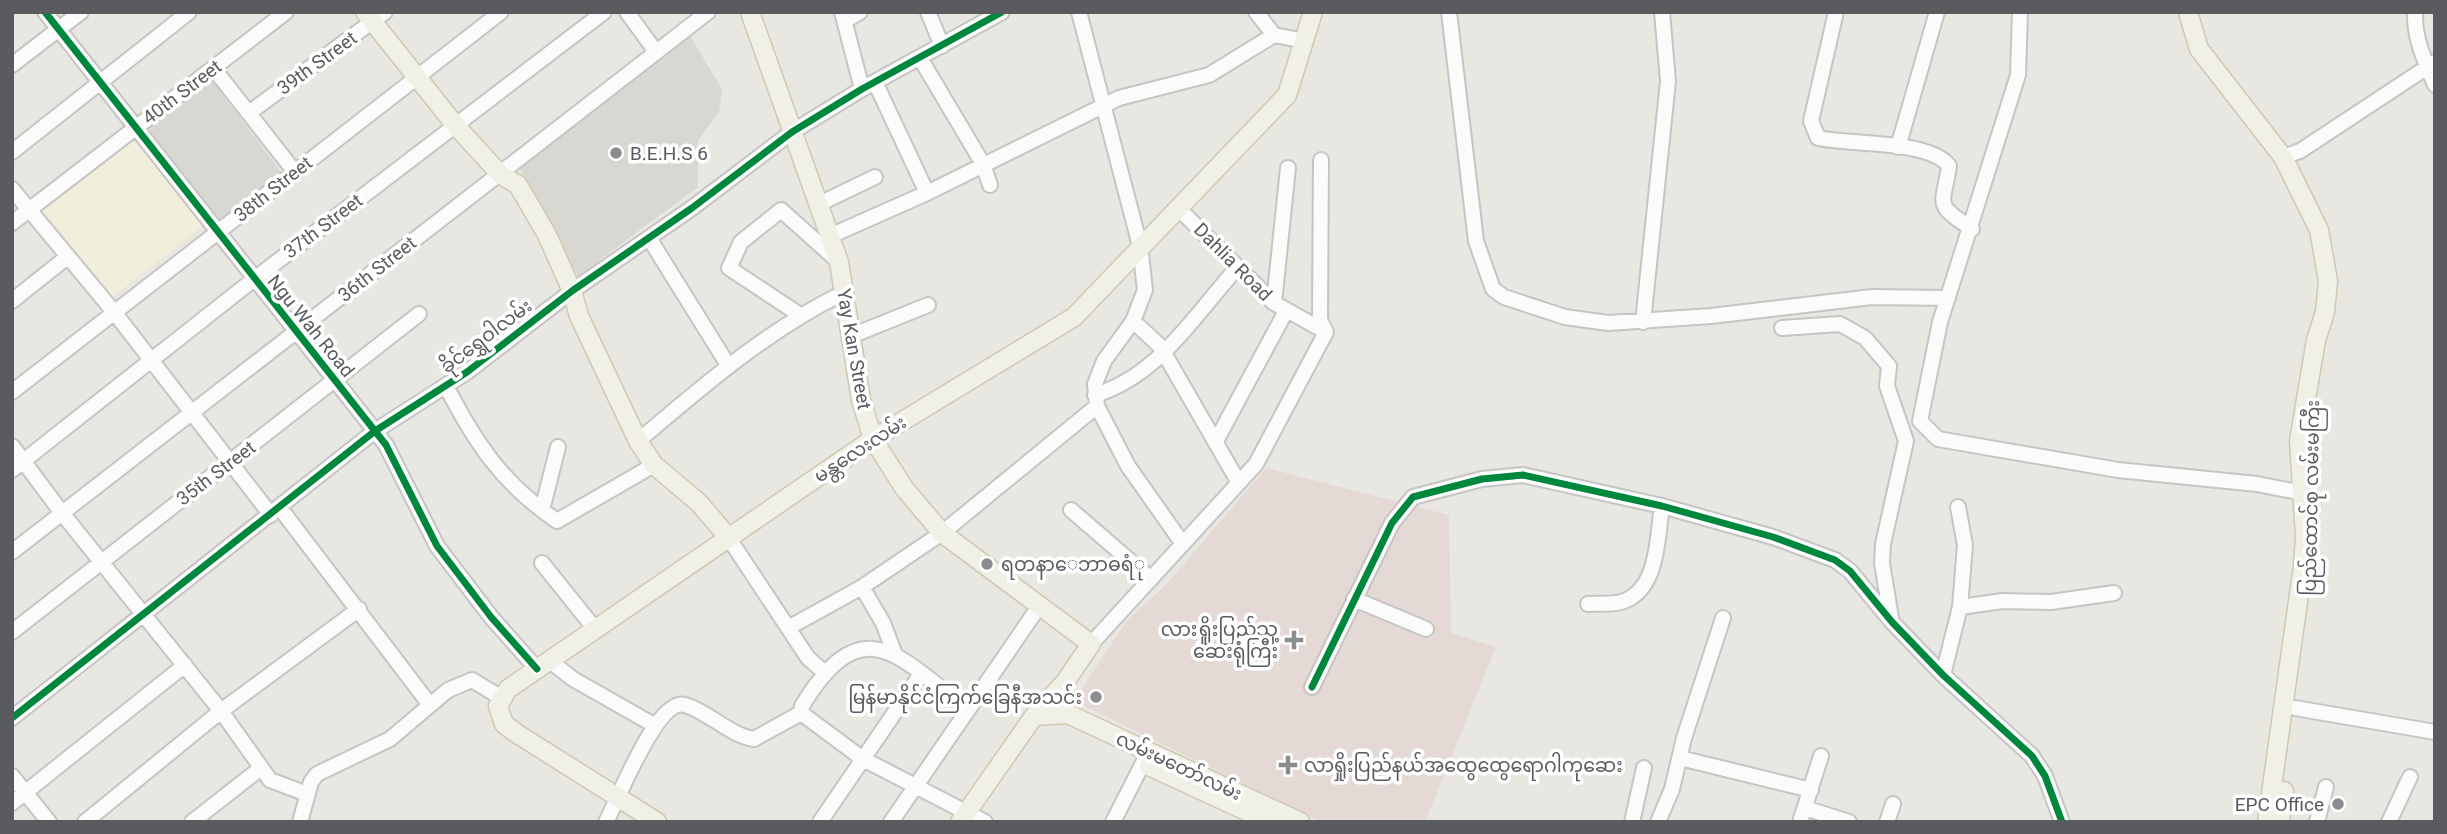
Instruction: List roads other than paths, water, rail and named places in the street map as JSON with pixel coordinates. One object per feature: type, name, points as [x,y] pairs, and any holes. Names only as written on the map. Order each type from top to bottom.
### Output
[{"type":"main road","name":"Yay Kan Street","points":[[750,12],[839,262],[861,400],[873,439],[904,488],[942,533],[1091,645]]},
{"type":"main road","name":"မန္တလေးလမ်း","points":[[502,698],[544,665],[873,439],[1066,324],[1140,246],[1180,210],[1287,95],[1314,12]]},
{"type":"main road","points":[[2188,12],[2199,49],[2283,157],[2319,230],[2328,281],[2325,312],[2316,340],[2299,441],[2305,537],[2299,608],[2267,822]]},
{"type":"main road","points":[[374,16],[416,77],[456,126],[500,174],[518,185],[532,206],[572,291],[579,316],[638,441],[654,465],[699,503],[728,537]]},
{"type":"main road","name":"ပြည်ထောင်စု လမ်းမကြီး","points":[[2280,822],[2314,570],[2309,439],[2316,340]]},
{"type":"main road","points":[[964,817],[1034,716],[1065,682],[1091,645]]},
{"type":"main road","points":[[1034,716],[1058,712],[1065,682]]},
{"type":"main road","points":[[502,698],[499,715],[510,729],[657,822]]},
{"type":"main road","name":"လမ်းမတော်လမ်း","points":[[1058,712],[1075,729],[1300,822]]},
{"type":"main road","name":"လမ်းမတော်လမ်း","points":[[1145,758],[1270,822]]},
{"type":"street","name":"Ngu Wah Road","points":[[45,12],[253,280],[376,431],[438,546],[491,617],[544,665],[654,725]]},
{"type":"street","points":[[12,65],[81,12]]},
{"type":"street","points":[[12,152],[189,12]]},
{"type":"street","name":"40th Street","points":[[12,223],[286,12]]},
{"type":"street","name":"38th Street","points":[[12,391],[501,12]]},
{"type":"street","name":"37th Street","points":[[18,466],[253,280],[604,12]]},
{"type":"street","points":[[626,12],[656,52]]},
{"type":"street","name":"36th Street","points":[[12,552],[708,12]]},
{"type":"street","points":[[860,12],[844,17],[868,85],[927,193]]},
{"type":"street","points":[[928,12],[942,46]]},
{"type":"street","name":"ခိုင်ရွှေဝါလမ်း","points":[[12,718],[376,431],[446,386],[792,132],[868,85],[1002,12]]},
{"type":"street","points":[[1079,12],[1140,246],[1144,290],[1133,321],[1104,361],[1095,384],[1096,400],[1128,466],[1183,544]]},
{"type":"street","points":[[1256,12],[1274,34],[1306,41]]},
{"type":"street","points":[[1449,12],[1476,241],[1493,289],[1504,297],[1564,317],[1608,323],[1643,322],[1872,297],[1948,298]]},
{"type":"street","points":[[1643,322],[1668,81],[1662,12]]},
{"type":"street","points":[[1836,12],[1811,121],[1818,138],[1898,147],[1944,158],[1950,166],[1942,190],[1943,206],[1947,213],[1972,229]]},
{"type":"street","points":[[1898,147],[1937,12]]},
{"type":"street","points":[[2020,12],[2018,75],[1972,229],[1948,298],[1920,421],[1938,439],[2118,470],[2257,484],[2303,493]]},
{"type":"street","points":[[2415,12],[2414,30],[2432,63],[2435,85]]},
{"type":"street","name":"39th Street","points":[[249,113],[374,16]]},
{"type":"street","points":[[830,236],[927,193],[1119,98],[1209,75],[1274,34]]},
{"type":"street","points":[[920,58],[984,164],[990,185]]},
{"type":"street","points":[[2283,157],[2335,129],[2432,63]]},
{"type":"street","points":[[214,69],[295,172]]},
{"type":"street","points":[[1091,645],[1256,464],[1326,332],[1320,320],[1321,160]]},
{"type":"street","points":[[1216,441],[1280,307],[1288,168]]},
{"type":"street","points":[[820,204],[875,177]]},
{"type":"street","points":[[12,189],[66,258],[114,312],[231,463],[276,511],[359,609],[430,705]]},
{"type":"street","points":[[800,315],[729,268],[741,242],[781,210],[839,262]]},
{"type":"street","name":"Dahlia Road","points":[[1180,210],[1280,307],[1326,332]]},
{"type":"street","points":[[649,237],[728,365]]},
{"type":"street","points":[[12,301],[66,258]]},
{"type":"street","points":[[789,628],[862,587],[942,533],[1096,400],[1131,380],[1164,352],[1238,267]]},
{"type":"street","points":[[638,441],[728,365],[800,315],[843,293]]},
{"type":"street","points":[[851,336],[929,305]]},
{"type":"street","name":"35th Street","points":[[12,632],[419,314]]},
{"type":"street","points":[[1133,321],[1164,352],[1239,483]]},
{"type":"street","points":[[1783,328],[1840,324],[1865,338],[1889,366],[1887,386],[1906,441],[1883,544],[1882,563],[1892,622]]},
{"type":"street","points":[[446,386],[482,450],[502,477],[541,510],[561,521],[654,465]]},
{"type":"street","points":[[12,446],[18,466],[102,560],[185,665],[270,780],[307,794]]},
{"type":"street","points":[[541,510],[558,447]]},
{"type":"street","points":[[1312,687],[1392,523],[1420,494],[1482,479],[1523,475],[1662,506],[1773,537],[1835,560],[1850,571],[1892,622],[1942,675],[2032,756],[2045,776],[2062,822]]},
{"type":"street","points":[[1588,604],[1620,602],[1643,587],[1652,568],[1662,506]]},
{"type":"street","points":[[1942,675],[1960,607],[1965,545],[1958,507]]},
{"type":"street","points":[[1071,510],[1151,579]]},
{"type":"street","points":[[728,537],[808,658],[824,672]]},
{"type":"street","points":[[542,563],[596,629]]},
{"type":"street","points":[[862,587],[883,623],[894,652],[968,709]]},
{"type":"street","points":[[1960,607],[2003,601],[2051,603],[2114,593]]},
{"type":"street","points":[[1354,599],[1426,629]]},
{"type":"street","points":[[891,822],[1040,605]]},
{"type":"street","points":[[85,822],[220,711],[359,609]]},
{"type":"street","points":[[1658,822],[1672,789],[1723,618]]},
{"type":"street","points":[[801,713],[802,706],[824,672],[867,648],[894,652]]},
{"type":"street","points":[[12,803],[185,665]]},
{"type":"street","points":[[820,822],[921,674]]},
{"type":"street","points":[[300,822],[307,794],[317,774],[390,739],[448,690],[472,680],[502,698]]},
{"type":"street","points":[[606,822],[654,725],[679,704],[754,739],[801,713]]},
{"type":"street","points":[[2295,708],[2435,732]]},
{"type":"street","points":[[801,713],[863,759],[916,785],[964,817],[985,822]]},
{"type":"street","points":[[1821,756],[1802,815],[1849,822]]},
{"type":"street","points":[[1113,822],[1145,758]]},
{"type":"street","points":[[1680,758],[1811,790]]},
{"type":"street","points":[[192,822],[261,768]]},
{"type":"street","points":[[1632,822],[1644,768]]},
{"type":"street","points":[[12,776],[49,822]]},
{"type":"street","points":[[2389,822],[2410,777]]},
{"type":"street","points":[[2317,822],[2326,787]]},
{"type":"street","points":[[1887,822],[1893,804]]},
{"type":"place","name":"B.E.H.S 6","points":[[616,153]]},
{"type":"place","name":"ရတနာေဘာဓရံု","points":[[987,564]]},
{"type":"place","name":"လားရှိုးပြည်သူ့ ဆေးရုံကြီး","points":[[1294,640]]},
{"type":"place","name":"မြန်မာနိုင်ငံကြက်ခြေနီအသင်း","points":[[1096,697]]},
{"type":"place","name":"လာရှိုးပြည်နယ်အထွေထွေရောဂါကုဆေး","points":[[1288,765]]},
{"type":"place","name":"EPC Office","points":[[2338,804]]}]
